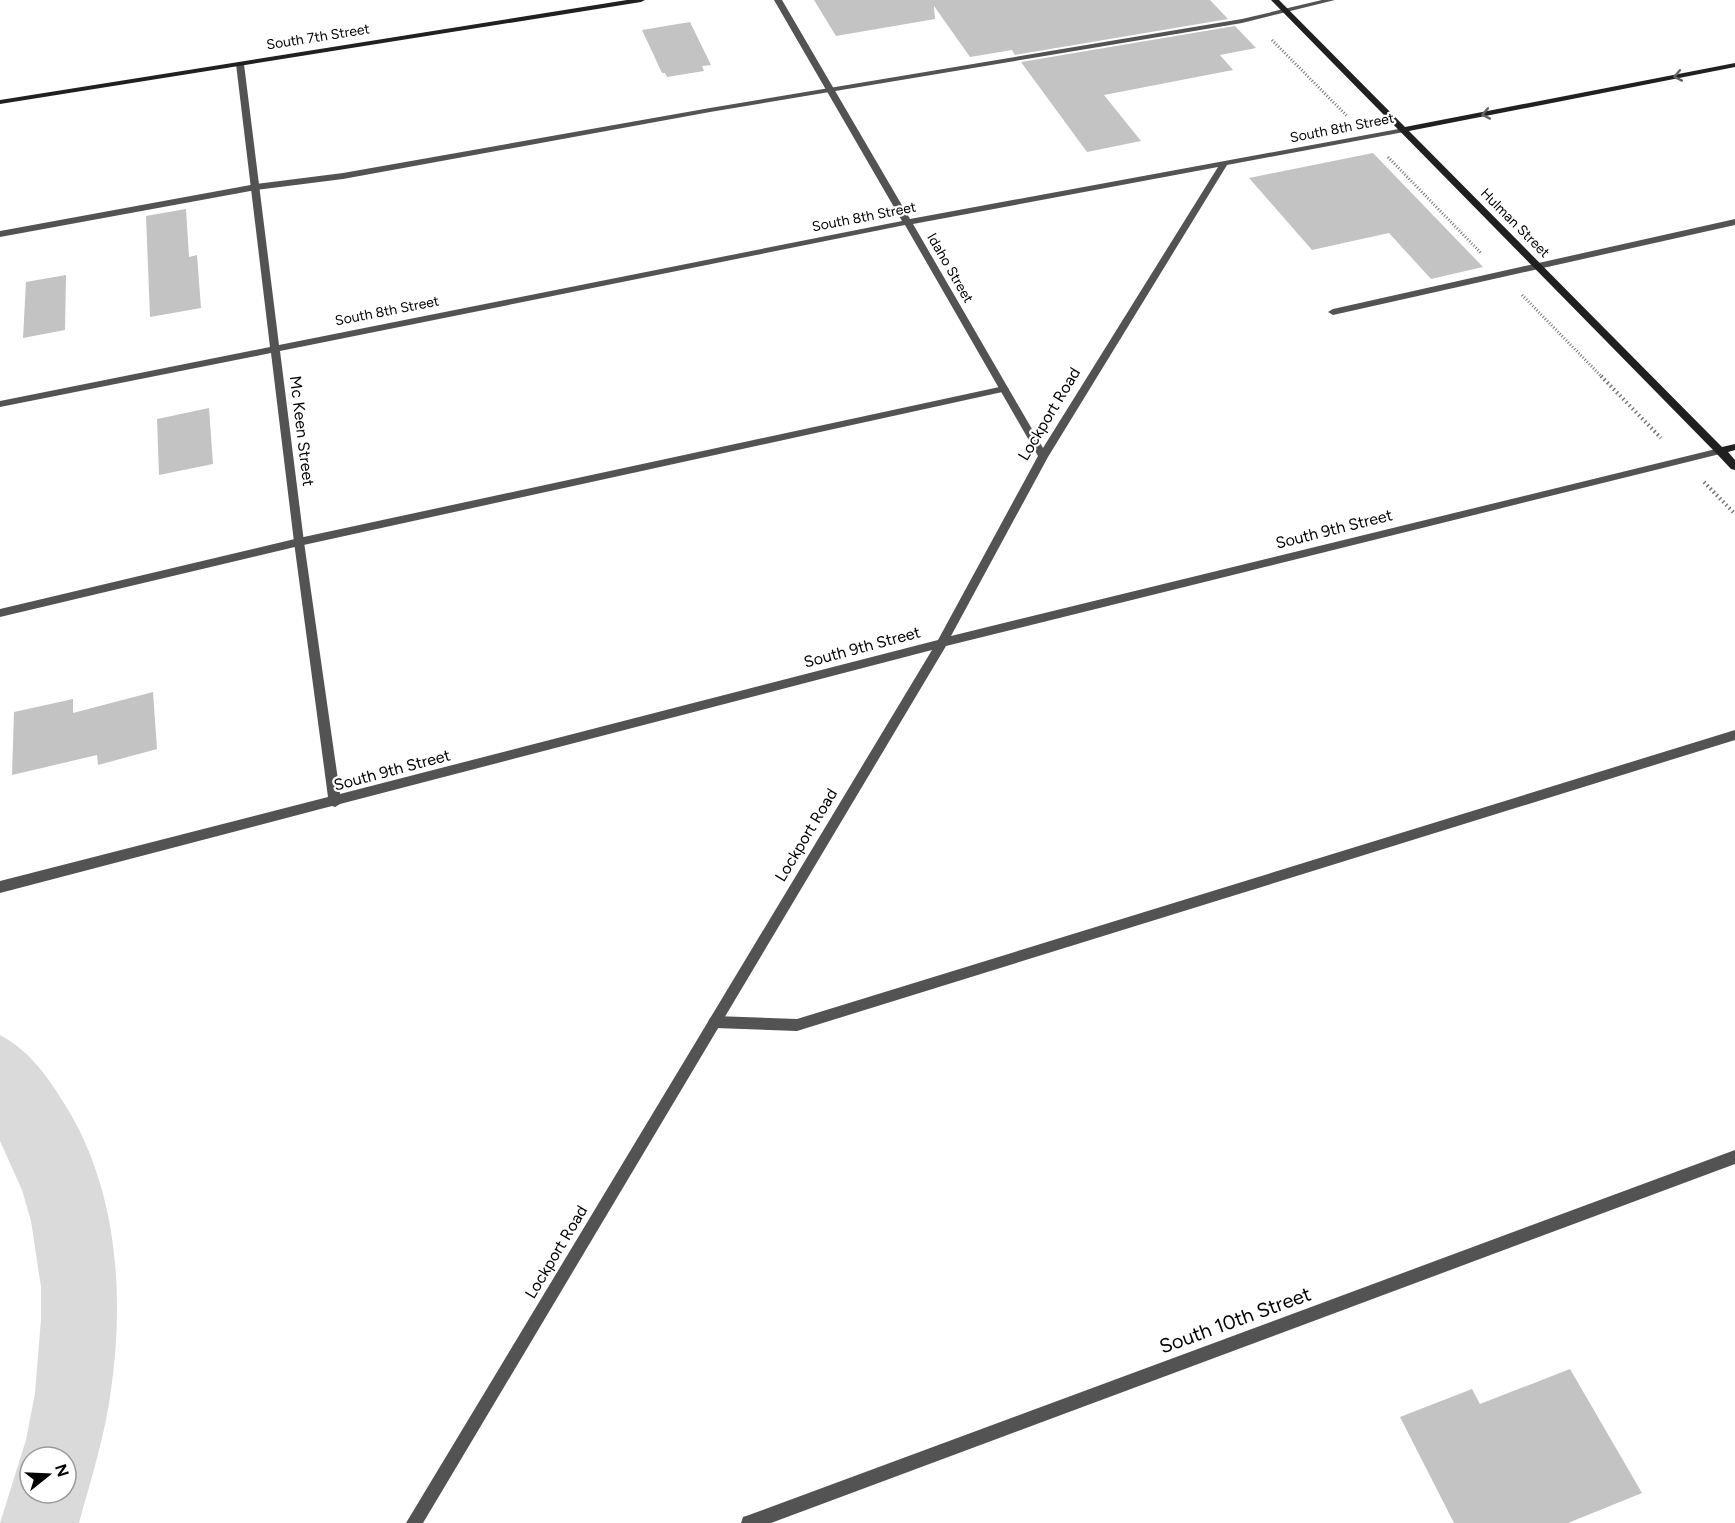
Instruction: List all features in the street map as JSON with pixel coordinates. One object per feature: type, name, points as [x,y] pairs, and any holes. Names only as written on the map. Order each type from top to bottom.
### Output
[{"type":"street","name":"South 7th Street","points":[[0,102],[641,0]]},
{"type":"street","name":"Idaho Street","points":[[778,0],[1043,456]]},
{"type":"street","name":"Hulman Street","points":[[1275,0],[1735,466]]},
{"type":"street","points":[[0,234],[256,187],[343,176],[830,90],[1242,21],[1284,9],[1331,0]]},
{"type":"street","name":"Mc Keen Street","points":[[240,63],[299,542],[335,802]]},
{"type":"street","name":"South 8th Street","points":[[0,404],[275,347],[909,222],[1404,130],[1735,65]]},
{"type":"street","name":"Lockport Road","points":[[414,1523],[942,643],[1043,456],[1224,164]]},
{"type":"street","points":[[1333,312],[1735,222]]},
{"type":"street","points":[[0,613],[299,542],[1004,389]]},
{"type":"street","name":"South 9th Street","points":[[0,887],[942,643],[1735,447]]},
{"type":"street","points":[[715,1022],[798,1025],[1735,735]]},
{"type":"street","name":"South 10th Street","points":[[749,1523],[1735,1156]]},
{"type":"shaded area","points":[[0,1035],[28,1055],[50,1081],[62,1100],[95,1167],[112,1240],[117,1316],[111,1390],[101,1441],[79,1523],[0,1523],[18,1466],[18,1505],[78,1505],[78,1445],[24,1445],[35,1393],[41,1319],[41,1287],[31,1221],[22,1190],[0,1141]]},
{"type":"building","points":[[814,0],[1210,0],[1228,19],[1015,55],[1012,50],[970,57],[934,6],[935,19],[836,36]]},
{"type":"building","points":[[690,22],[711,65],[702,66],[704,71],[667,77],[665,73],[662,73],[642,30]]},
{"type":"building","points":[[1235,26],[1256,48],[1220,55],[1233,70],[1104,95],[1141,141],[1087,152],[1021,62]]},
{"type":"building","points":[[1373,153],[1483,267],[1431,279],[1389,233],[1312,250],[1249,178]]},
{"type":"building","points":[[186,209],[189,257],[197,255],[201,308],[150,317],[146,216]]},
{"type":"building","points":[[66,275],[65,330],[23,338],[26,282]]},
{"type":"building","points":[[209,408],[213,464],[159,475],[157,419]]},
{"type":"building","points":[[153,692],[157,749],[98,765],[97,755],[12,775],[14,712],[73,699],[73,713]]},
{"type":"building","points":[[1570,1369],[1642,1493],[1568,1523],[1454,1523],[1400,1417],[1472,1389],[1480,1404]]}]
